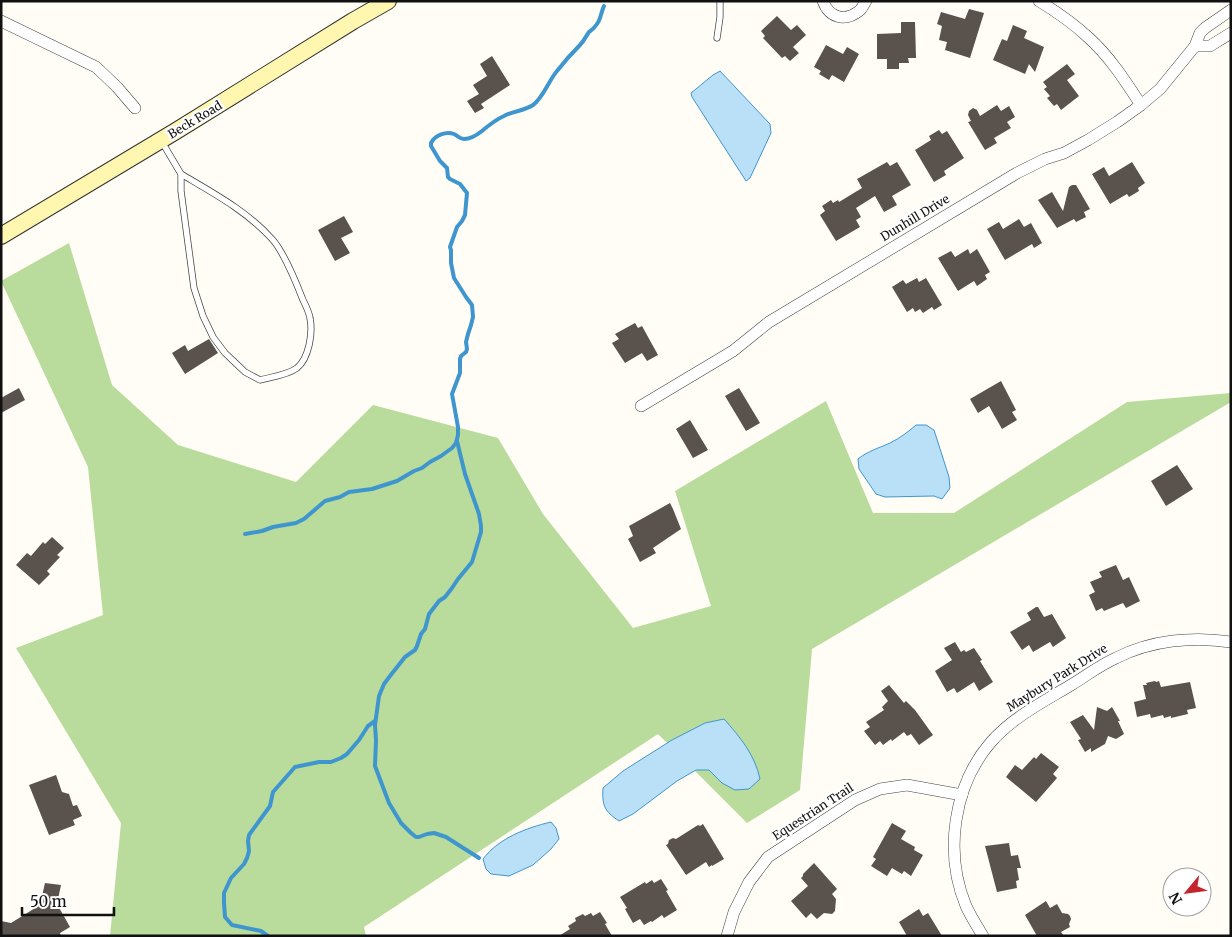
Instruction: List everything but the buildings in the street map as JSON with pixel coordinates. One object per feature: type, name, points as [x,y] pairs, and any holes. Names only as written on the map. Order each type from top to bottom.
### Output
[{"type":"main road","name":"Beck Road","points":[[1,236],[388,1]]},
{"type":"street","points":[[823,1],[827,10],[836,17],[845,18],[860,10],[866,1]]},
{"type":"street","points":[[1039,1],[1090,39],[1120,74],[1141,105]]},
{"type":"street","name":"Dunhill Drive","points":[[641,406],[733,351],[759,330],[788,311],[1017,173],[1045,159],[1064,153],[1117,122],[1160,89],[1195,46],[1200,32],[1231,10]]},
{"type":"street","points":[[1,21],[96,67],[118,87],[135,108]]},
{"type":"street","points":[[1195,46],[1210,46],[1231,33]]},
{"type":"street","name":"Maybury Park Drive","points":[[983,936],[966,905],[957,875],[954,829],[962,795],[969,777],[982,754],[1014,721],[1116,658],[1140,648],[1174,641],[1231,642]]},
{"type":"street","name":"Equestrian Trail","points":[[727,936],[734,912],[749,882],[768,857],[855,800],[880,789],[907,785],[962,795]]},
{"type":"lane","points":[[717,38],[720,1]]},
{"type":"lane","points":[[161,140],[181,174],[238,210],[274,240],[289,267],[310,317],[311,335],[307,352],[297,368],[282,375],[260,380],[245,372],[225,353],[213,337],[203,316],[194,288],[181,191],[181,174]]},
{"type":"green space","points":[[69,243],[112,385],[178,445],[296,482],[373,405],[498,438],[543,514],[633,628],[711,606],[675,491],[826,401],[873,513],[954,513],[1127,402],[1231,393],[1231,402],[812,649],[800,790],[747,823],[658,734],[364,927],[366,936],[110,936],[121,823],[16,648],[103,615],[88,467],[1,281]]},
{"type":"water","points":[[720,71],[770,124],[771,133],[750,178],[746,181],[691,93]]},
{"type":"water","points":[[916,425],[926,425],[934,430],[949,477],[950,488],[942,499],[934,496],[885,497],[876,494],[859,469],[858,459],[897,439]]},
{"type":"water","points":[[724,719],[746,747],[758,770],[760,779],[749,789],[735,790],[722,783],[709,770],[696,770],[677,781],[633,814],[619,821],[607,811],[603,799],[603,788],[623,771],[672,740],[705,723]]},
{"type":"water","points":[[551,822],[556,828],[559,839],[533,865],[509,876],[491,874],[486,869],[483,859],[497,845],[532,827]]},
{"type":"waterway","points":[[245,534],[296,523],[304,519],[325,501],[340,497],[349,492],[372,489],[397,481],[441,456],[456,443],[458,427],[452,394],[460,373],[460,359],[467,349],[466,342],[473,317],[472,305],[454,278],[450,247],[457,227],[465,215],[467,193],[460,184],[448,177],[447,168],[440,161],[431,143],[435,138],[444,133],[451,133],[463,139],[471,138],[501,118],[526,109],[537,102],[557,71],[596,25],[604,6]]},
{"type":"waterway","points":[[457,441],[465,474],[479,514],[481,532],[472,562],[429,614],[425,629],[415,650],[405,657],[384,684],[379,696],[375,725],[375,766],[389,803],[401,823],[411,833],[416,837],[434,833],[446,837],[479,858]]},
{"type":"waterway","points":[[268,936],[261,931],[232,925],[225,917],[224,893],[231,878],[247,858],[249,835],[270,806],[273,792],[295,767],[319,762],[331,762],[341,758],[359,740],[368,726],[375,721]]}]
